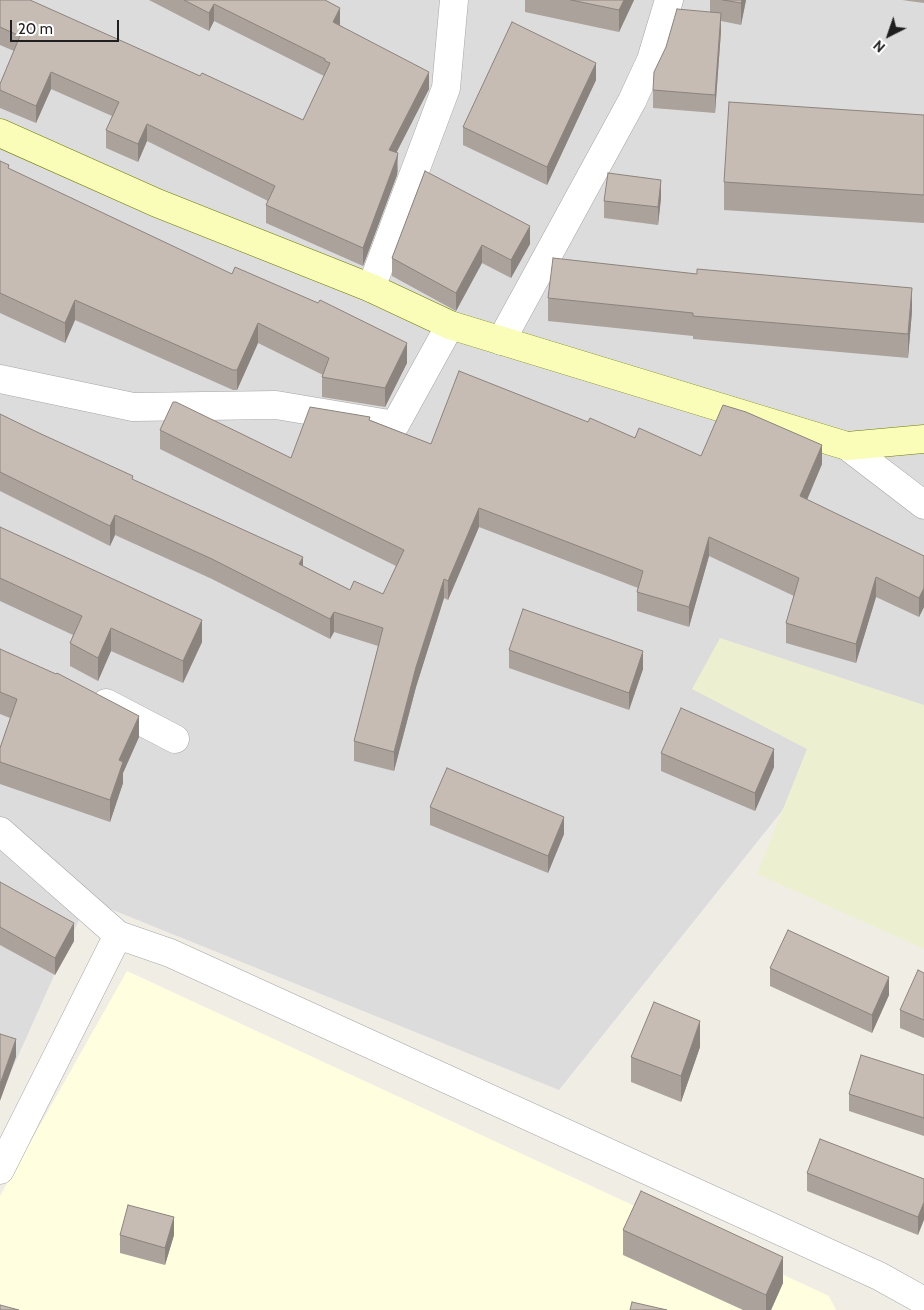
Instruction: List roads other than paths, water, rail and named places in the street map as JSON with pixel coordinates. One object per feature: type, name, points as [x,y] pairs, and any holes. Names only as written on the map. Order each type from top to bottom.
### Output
[{"type":"street","points":[[371,288],[446,88],[454,0]]},
{"type":"street","points":[[501,341],[632,101],[651,60],[669,0]]},
{"type":"street","points":[[0,133],[157,203],[371,288],[450,325],[847,446],[924,505]]},
{"type":"street","points":[[0,379],[133,407],[276,405],[394,425],[450,325]]},
{"type":"street","points":[[847,446],[924,439]]},
{"type":"street","points":[[84,691],[175,739]]},
{"type":"street","points":[[0,831],[118,936],[170,953],[879,1276],[924,1302]]},
{"type":"street","points":[[0,1170],[118,936]]}]
